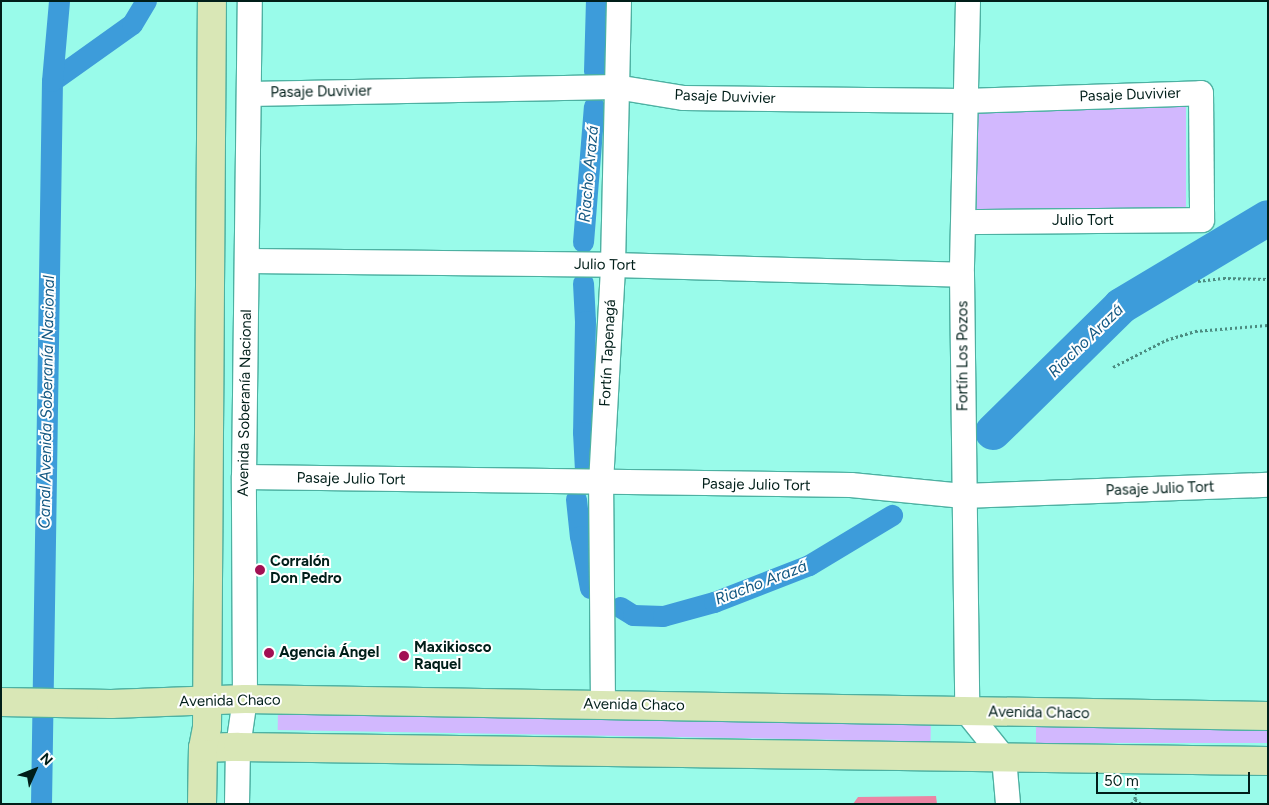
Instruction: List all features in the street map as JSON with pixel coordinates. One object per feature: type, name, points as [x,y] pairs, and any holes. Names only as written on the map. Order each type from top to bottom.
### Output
[{"type":"main road","points":[[202,804],[202,748],[207,727],[212,1]]},
{"type":"main road","name":"Avenida Chaco","points":[[4,702],[111,704],[206,702],[245,699],[1268,716]]},
{"type":"main road","points":[[202,748],[1268,761]]},
{"type":"street","name":"Avenida Soberanía Nacional","points":[[237,804],[238,747],[245,699],[244,477],[250,1]]},
{"type":"street","name":"Fortín Tapenagá","points":[[603,704],[601,483],[613,265],[619,1]]},
{"type":"street","name":"Fortín Los Pozos","points":[[966,712],[962,275],[968,1]]},
{"type":"street","name":"Pasaje Duvivier","points":[[249,94],[616,87],[684,98],[965,101],[1202,93],[1202,220]]},
{"type":"street","name":"Julio Tort","points":[[964,222],[1202,220]]},
{"type":"street","name":"Julio Tort","points":[[248,261],[613,265],[962,275]]},
{"type":"street","name":"Pasaje Julio Tort","points":[[244,477],[851,485],[963,496],[1268,485]]},
{"type":"street","points":[[966,712],[1004,758],[1008,804]]},
{"type":"path","points":[[1198,281],[1223,278],[1268,279]]},
{"type":"path","points":[[1113,367],[1166,340],[1195,331],[1268,325]]},
{"type":"path","points":[[1131,804],[1135,799],[1141,804]]},
{"type":"shaded area","points":[[976,103],[1186,103],[1186,213],[976,213]]},
{"type":"shaded area","points":[[278,711],[931,722],[931,741],[278,730]]},
{"type":"shaded area","points":[[1036,724],[1268,724],[1268,743],[1036,743]]},
{"type":"building","points":[[936,796],[937,804],[853,804],[858,797]]},
{"type":"waterway","name":"Canal Avenida Soberanía Nacional","points":[[41,804],[52,81],[59,1]]},
{"type":"waterway","name":"Riacho Arazá","points":[[52,81],[132,24],[146,1]]},
{"type":"waterway","name":"Riacho Arazá","points":[[594,71],[596,1]]},
{"type":"waterway","name":"Riacho Arazá","points":[[583,242],[594,106]]},
{"type":"waterway","name":"Riacho Arazá","points":[[993,432],[1121,306],[1268,218]]},
{"type":"waterway","name":"Riacho Arazá","points":[[583,283],[585,321],[583,432],[585,469]]},
{"type":"waterway","name":"Riacho Arazá","points":[[576,499],[580,536],[590,588]]},
{"type":"waterway","name":"Riacho Arazá","points":[[620,607],[633,615],[663,616],[714,602],[809,565],[892,515]]},
{"type":"place","name":"Corralón Don Pedro","points":[[260,570]]},
{"type":"place","name":"Agencia Ángel","points":[[269,653]]},
{"type":"place","name":"Maxikiosco Raquel","points":[[404,656]]}]
